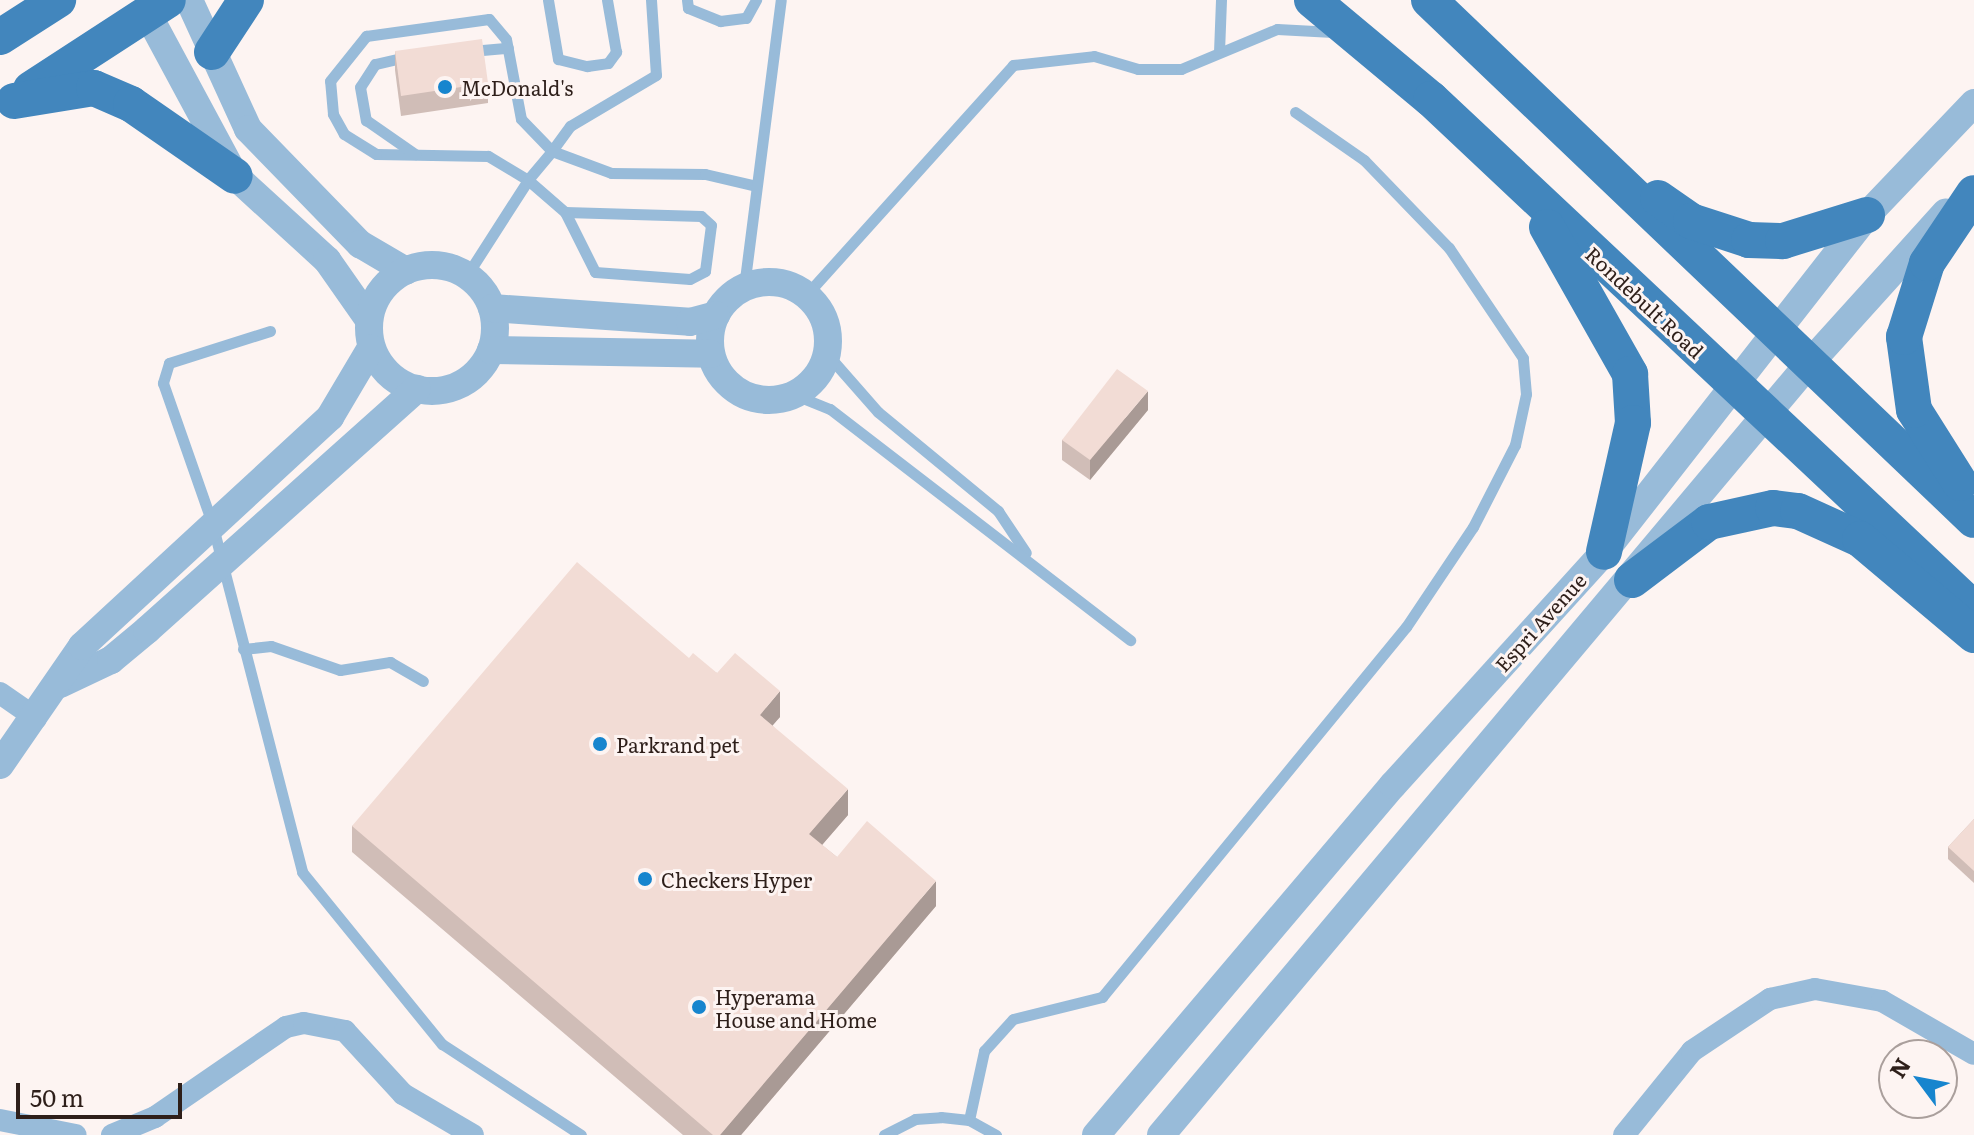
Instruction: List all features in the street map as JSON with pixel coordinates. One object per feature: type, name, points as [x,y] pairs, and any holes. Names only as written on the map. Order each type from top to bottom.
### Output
[{"type":"main road","points":[[0,37],[58,0]]},
{"type":"main road","points":[[212,52],[246,0]]},
{"type":"main road","name":"Rondebult Road","points":[[1312,0],[1361,38],[1974,609]]},
{"type":"main road","points":[[1429,0],[1568,128],[1774,336],[1974,520]]},
{"type":"main road","points":[[7,106],[157,6]]},
{"type":"main road","points":[[7,106],[94,88],[131,104],[235,176]]},
{"type":"main road","points":[[1568,128],[1675,212],[1727,235],[1783,241],[1867,215]]},
{"type":"main road","points":[[1524,188],[1630,374],[1633,423],[1604,552]]},
{"type":"main road","points":[[1974,193],[1927,263],[1904,337],[1914,410],[1932,449],[1974,500]]},
{"type":"main road","points":[[1632,580],[1709,522],[1773,508],[1798,511],[1860,539],[1974,635]]},
{"type":"street","points":[[189,0],[227,92],[272,158],[360,244],[406,271]]},
{"type":"street","points":[[157,6],[235,176],[327,260],[369,320]]},
{"type":"street","name":"Espri Avenue","points":[[1096,1135],[1393,785],[1604,552],[1867,215],[1974,103]]},
{"type":"street","name":"Espri Avenue","points":[[1161,1134],[1632,580],[1807,366],[1974,182]]},
{"type":"street","points":[[60,684],[111,660],[218,562],[417,389],[464,382],[491,350],[492,308],[467,275],[440,265],[406,271],[379,293],[369,320],[371,348],[386,372],[417,389]]},
{"type":"street","points":[[492,308],[690,322],[716,315],[744,287],[783,282],[807,294],[823,315],[827,354],[816,378],[795,395],[769,401],[743,395],[723,378],[711,354],[716,315]]},
{"type":"street","points":[[0,765],[60,684],[82,646],[330,417],[371,348]]},
{"type":"street","points":[[491,350],[711,354]]},
{"type":"street","points":[[0,693],[36,718]]},
{"type":"street","points":[[1624,1135],[1692,1051],[1770,999],[1815,989],[1882,1001],[1974,1054]]},
{"type":"street","points":[[112,1135],[168,1109],[286,1027],[304,1023],[345,1031],[403,1094],[473,1135]]},
{"type":"street","points":[[0,1120],[76,1135]]},
{"type":"lane","points":[[548,0],[558,59],[587,66],[608,63],[616,52],[607,0]]},
{"type":"lane","points":[[467,275],[528,180],[570,126],[656,75],[651,0]]},
{"type":"lane","points":[[687,0],[695,12],[720,21],[746,18],[756,0]]},
{"type":"lane","points":[[744,287],[752,185],[781,0]]},
{"type":"lane","points":[[1219,52],[1221,0]]},
{"type":"lane","points":[[565,212],[701,216],[711,225],[705,271],[690,279],[595,272],[565,212],[528,180],[488,156],[376,154],[344,134],[328,96],[347,51],[382,32],[467,18],[499,24],[508,48],[521,119],[552,151],[611,173],[705,174],[752,185]]},
{"type":"lane","points":[[807,294],[1013,65],[1094,56],[1138,69],[1181,69],[1277,29],[1361,38]]},
{"type":"lane","points":[[447,53],[508,48]]},
{"type":"lane","points":[[419,156],[366,120],[360,87],[386,57],[432,54]]},
{"type":"lane","points":[[969,1120],[984,1051],[1013,1019],[1102,997],[1406,627],[1473,527],[1515,445],[1526,394],[1523,358],[1449,248],[1364,160],[1295,112]]},
{"type":"lane","points":[[270,331],[169,363],[163,383],[212,523],[218,562],[302,872],[442,1044],[581,1135]]},
{"type":"lane","points":[[827,354],[878,412],[998,511],[1027,555]]},
{"type":"lane","points":[[795,395],[830,409],[981,529],[1027,555],[1130,640]]},
{"type":"lane","points":[[243,649],[271,646],[340,670],[390,662],[423,681]]},
{"type":"lane","points":[[884,1135],[915,1119],[969,1120],[996,1135]]},
{"type":"building","points":[[482,39],[488,83],[401,96],[395,51]]},
{"type":"building","points":[[1117,369],[1148,391],[1090,460],[1062,440]]},
{"type":"building","points":[[577,562],[689,658],[693,653],[717,673],[735,653],[780,691],[760,715],[848,789],[809,834],[837,857],[867,821],[936,881],[720,1135],[713,1135],[352,826]]},
{"type":"building","points":[[1974,819],[1974,871],[1948,847]]},
{"type":"place","name":"McDonald's","points":[[445,87]]},
{"type":"place","name":"Parkrand pet","points":[[600,744]]},
{"type":"place","name":"Checkers Hyper","points":[[645,879]]},
{"type":"place","name":"Hyperama House and Home","points":[[699,1007]]}]
